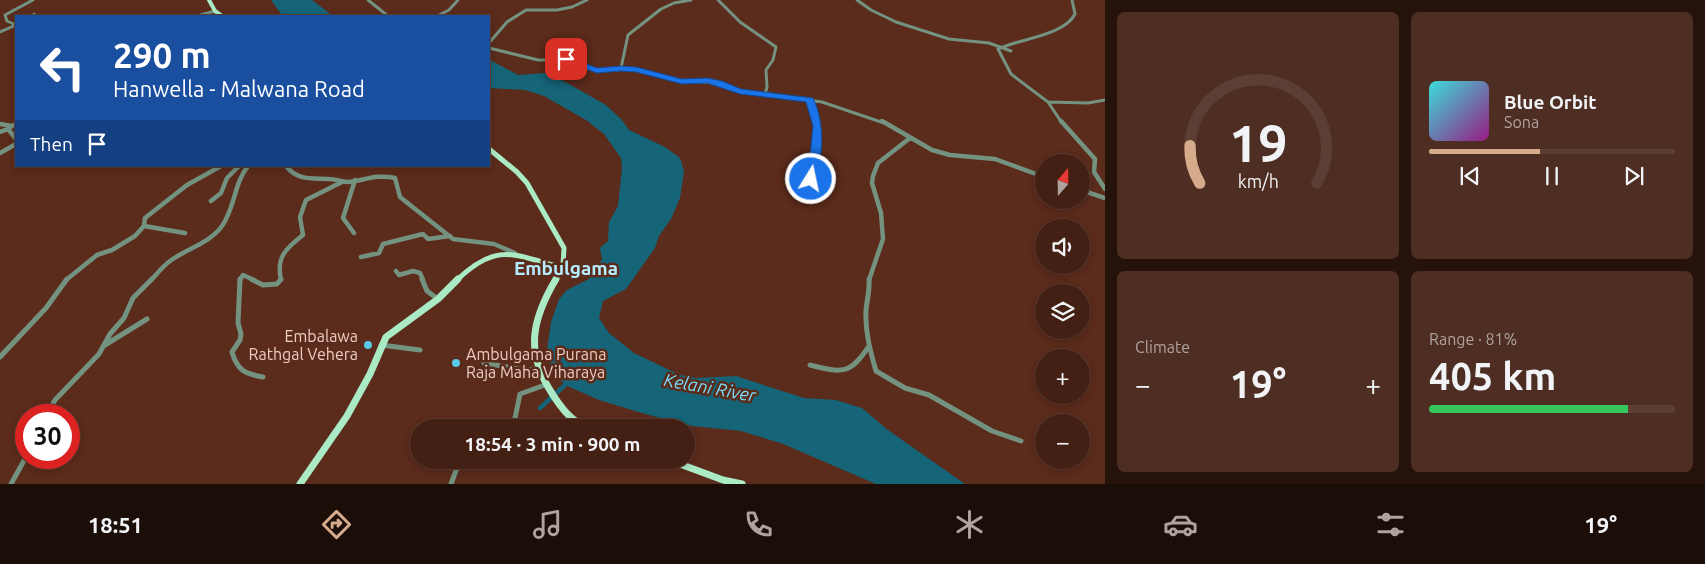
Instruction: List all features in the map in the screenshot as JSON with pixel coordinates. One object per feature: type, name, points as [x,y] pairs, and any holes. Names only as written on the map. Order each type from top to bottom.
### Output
[{"type":"main road","points":[[210,0],[215,11],[221,15]]},
{"type":"main road","points":[[490,150],[517,172],[527,183],[564,248],[566,256],[563,268],[546,296],[534,330],[532,346],[538,369],[545,385],[565,413],[573,419]]},
{"type":"main road","points":[[300,484],[347,416],[370,374],[382,345],[390,333],[416,317],[480,260],[497,255],[515,254],[563,268]]},
{"type":"main road","points":[[693,469],[723,480],[742,484]]},
{"type":"street","points":[[0,17],[33,0]]},
{"type":"street","points":[[368,0],[387,15]]},
{"type":"street","points":[[439,15],[448,10],[458,0]]},
{"type":"street","points":[[490,42],[508,22],[526,10],[557,10],[572,7],[587,0]]},
{"type":"street","points":[[621,68],[628,35],[642,25],[651,14],[660,9],[674,3],[691,0]]},
{"type":"street","points":[[718,0],[740,22],[776,47],[773,60],[766,70],[768,87],[765,94]]},
{"type":"street","points":[[857,0],[871,10],[896,22],[949,39],[989,42],[1011,51]]},
{"type":"street","points":[[1072,0],[1075,12],[1072,19],[1046,33],[998,50],[1011,74],[1048,102],[1058,118],[1090,152],[1094,159],[1093,171],[1095,177],[1105,190]]},
{"type":"street","points":[[201,15],[215,11]]},
{"type":"street","points":[[6,15],[7,21],[15,25]]},
{"type":"street","points":[[0,32],[15,25]]},
{"type":"street","points":[[490,48],[538,60],[570,60],[597,70],[621,68],[648,72],[682,81],[718,83],[740,91],[810,100],[868,116],[932,150],[950,155],[995,159],[1035,174]]},
{"type":"street","points":[[810,100],[818,126],[811,179]]},
{"type":"street","points":[[1048,102],[1088,103],[1105,100]]},
{"type":"street","points":[[0,124],[12,126]]},
{"type":"street","points":[[0,132],[12,126]]},
{"type":"street","points":[[910,138],[878,163],[873,176],[872,183],[882,213],[883,239],[869,278],[870,293],[866,308],[866,337],[876,371],[905,388],[929,395],[992,431],[1021,441]]},
{"type":"street","points":[[0,153],[15,145]]},
{"type":"street","points":[[0,358],[46,308],[64,282],[97,255],[135,236],[144,226],[145,218],[154,209],[194,180],[219,167]]},
{"type":"street","points":[[211,201],[222,194],[223,187],[231,173],[238,167]]},
{"type":"street","points":[[53,404],[90,365],[110,334],[124,318],[133,298],[153,277],[170,261],[203,242],[221,228],[230,213],[230,203],[242,173],[247,167]]},
{"type":"street","points":[[287,167],[292,174],[301,178],[331,179],[342,182]]},
{"type":"street","points":[[263,377],[249,375],[239,370],[235,365],[232,352],[240,340],[241,334],[238,322],[240,279],[243,275],[263,285],[277,284],[280,280],[278,276],[279,263],[286,250],[304,235],[300,216],[306,200],[342,182],[383,174],[395,178],[400,198],[456,240],[494,244],[515,254]]},
{"type":"street","points":[[370,182],[373,177]]},
{"type":"street","points":[[354,233],[344,223],[344,218],[355,180]]},
{"type":"street","points":[[1090,193],[1105,198]]},
{"type":"street","points":[[144,226],[185,233]]},
{"type":"street","points":[[361,257],[379,253],[383,244],[401,238],[423,234],[428,239],[450,236]]},
{"type":"street","points":[[396,272],[399,275],[418,271],[427,291],[438,299]]},
{"type":"street","points":[[104,346],[147,319]]},
{"type":"street","points":[[382,345],[420,350]]},
{"type":"street","points":[[810,365],[831,370],[848,371],[857,365],[869,346]]},
{"type":"street","points":[[484,363],[525,370],[538,369]]},
{"type":"street","points":[[515,419],[520,394],[545,385]]},
{"type":"street","points":[[11,484],[21,469]]},
{"type":"street","points":[[451,484],[457,469]]},
{"type":"water","points":[[271,0],[312,0],[332,15],[286,15],[281,14]]},
{"type":"water","name":"Kelani River","points":[[490,61],[518,75],[546,73],[569,84],[606,105],[622,120],[629,130],[665,147],[680,158],[684,171],[680,198],[671,219],[659,236],[655,248],[626,289],[603,301],[599,318],[609,333],[634,353],[680,375],[696,378],[736,376],[804,398],[836,400],[862,408],[888,430],[965,484],[876,484],[783,444],[741,431],[695,426],[695,419],[665,419],[645,414],[599,400],[565,385],[552,370],[547,350],[551,322],[559,299],[567,290],[589,279],[602,259],[600,248],[608,241],[609,222],[618,206],[622,168],[621,158],[604,134],[586,120],[544,96],[525,90],[490,88]]},
{"type":"waterway","points":[[540,408],[565,385]]},
{"type":"place","name":"Embalawa Rathgal Vehera","points":[[368,345]]},
{"type":"place","name":"Ambulgama Purana Raja Maha Viharaya","points":[[456,363]]},
{"type":"district","name":"Embulgama","points":[[566,268]]},
{"type":"route","points":[[566,59],[597,70],[621,68],[636,70],[682,81],[718,83],[740,91],[757,94],[810,100],[818,126],[811,179]]}]
